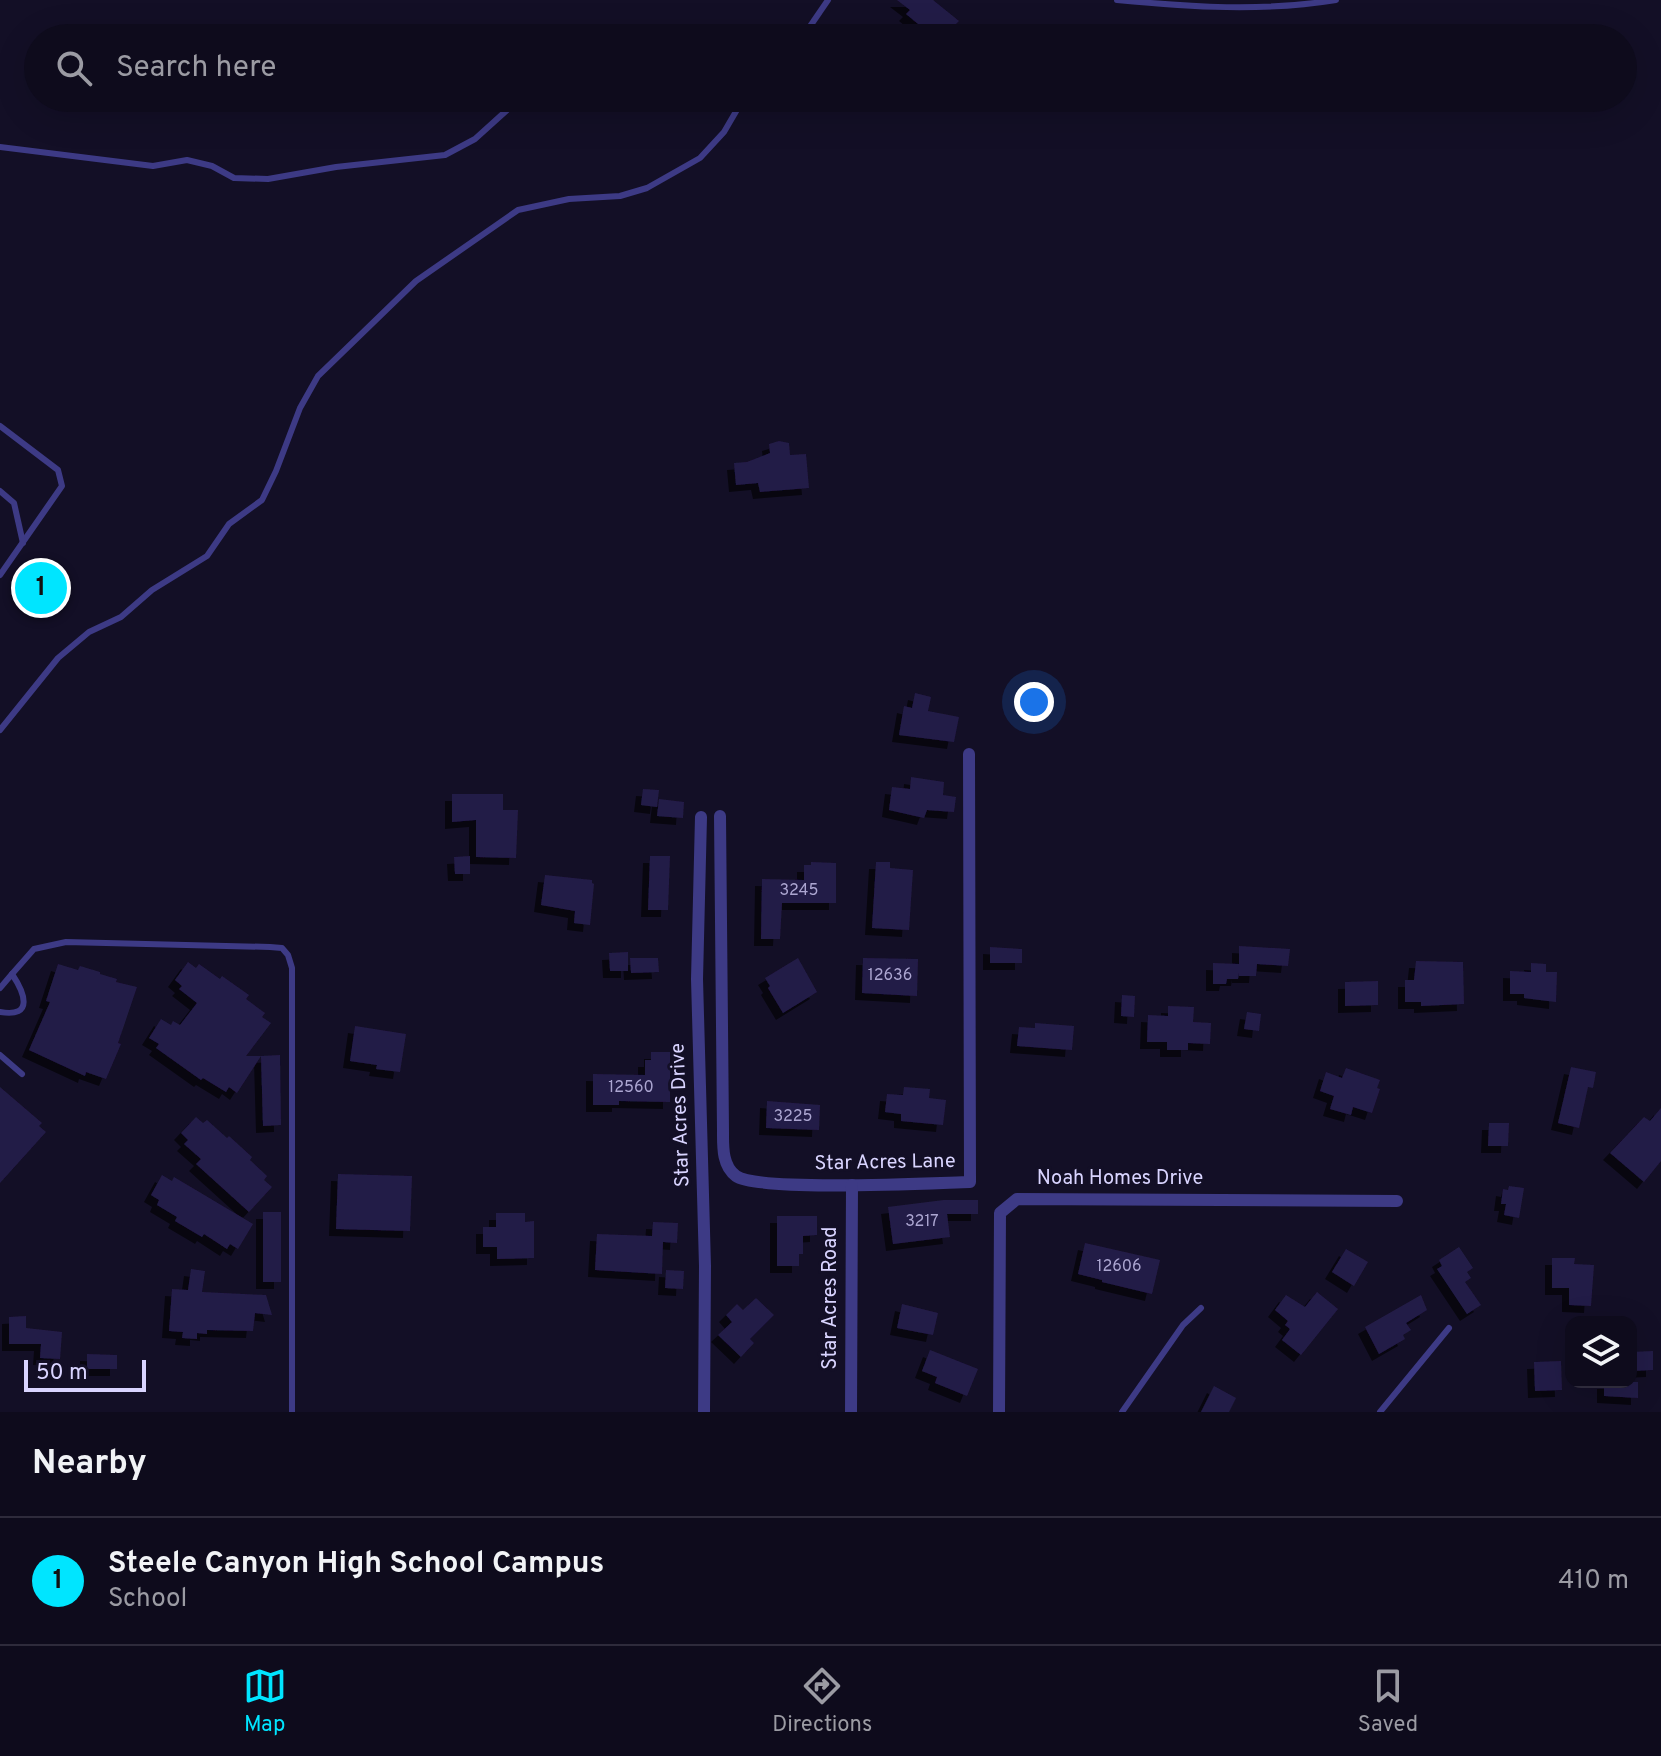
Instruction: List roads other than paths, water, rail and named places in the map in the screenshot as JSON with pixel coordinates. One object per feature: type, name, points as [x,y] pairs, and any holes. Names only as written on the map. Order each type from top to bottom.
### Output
[{"type":"street","name":"Star Acres Lane","points":[[720,816],[724,1154],[731,1171],[740,1179],[761,1183],[852,1185],[970,1182],[969,754]]},
{"type":"street","name":"Star Acres Drive","points":[[701,817],[697,979],[705,1266],[704,1412]]},
{"type":"street","name":"Star Acres Road","points":[[851,1412],[852,1185]]},
{"type":"street","name":"Noah Homes Drive","points":[[999,1412],[1000,1213],[1017,1199],[1397,1201]]},
{"type":"lane","points":[[812,24],[828,0]]},
{"type":"lane","points":[[1117,0],[1200,8],[1290,8],[1336,0]]},
{"type":"lane","points":[[0,147],[153,166],[187,160],[212,166],[234,178],[268,179],[336,167],[445,155],[475,139],[505,112]]},
{"type":"lane","points":[[0,730],[58,658],[89,632],[121,617],[152,590],[207,556],[229,524],[262,500],[300,408],[318,376],[416,281],[518,210],[569,199],[620,196],[647,188],[700,158],[724,132],[736,112]]},
{"type":"lane","points":[[0,426],[58,470],[62,478],[62,486],[0,575]]},
{"type":"lane","points":[[0,491],[14,503],[23,543]]},
{"type":"lane","points":[[0,988],[34,949],[66,942],[270,947],[282,948],[288,955],[292,968],[292,1412]]},
{"type":"lane","points":[[0,1012],[11,1014],[21,1010],[24,1003],[24,992],[12,974]]},
{"type":"lane","points":[[0,1055],[22,1074]]},
{"type":"lane","points":[[1122,1412],[1183,1325],[1201,1308]]},
{"type":"lane","points":[[1380,1412],[1449,1328]]},
{"type":"place","name":"Steele Canyon High School Campus","points":[[41,588]]}]
